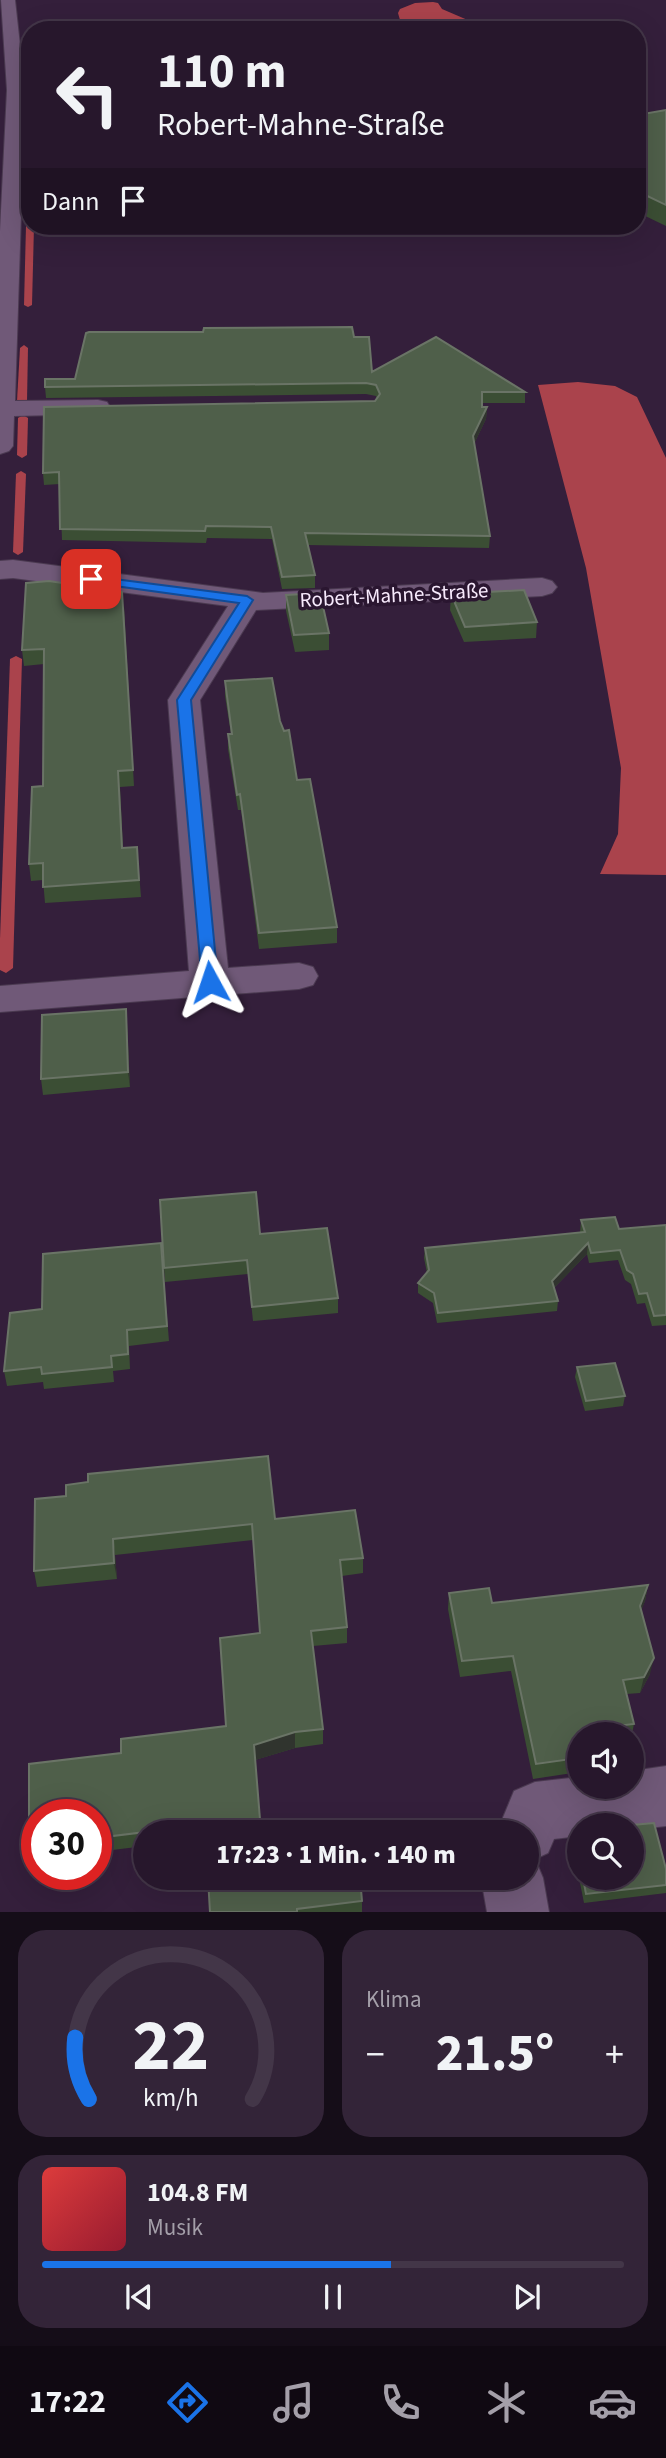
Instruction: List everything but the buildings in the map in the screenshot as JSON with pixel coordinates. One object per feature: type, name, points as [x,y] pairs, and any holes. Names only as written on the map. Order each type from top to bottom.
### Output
[{"type":"street","points":[[0,446],[6,195],[16,90],[8,0]]},
{"type":"street","points":[[2,409],[116,407]]},
{"type":"street","name":"Robert-Mahne-Straße","points":[[0,570],[13,569],[263,602],[542,587]]},
{"type":"street","points":[[210,982],[184,700],[247,600]]},
{"type":"street","points":[[0,999],[299,976]]},
{"type":"street","points":[[532,1820],[535,1812],[666,1796]]},
{"type":"street","points":[[514,1890],[519,1912]]},
{"type":"shaded area","points":[[415,3],[438,3],[442,9],[470,21],[400,21],[400,9]]},
{"type":"shaded area","points":[[578,382],[615,386],[637,397],[666,458],[666,875],[600,874],[618,834],[621,768],[586,568],[538,385]]},
{"type":"waterway","points":[[28,305],[30,235]]},
{"type":"waterway","points":[[22,401],[24,348]]},
{"type":"waterway","points":[[22,455],[23,418]]},
{"type":"waterway","points":[[18,552],[21,474]]},
{"type":"waterway","points":[[6,968],[16,659]]},
{"type":"route","points":[[91,579],[247,600],[184,700],[210,982]]}]
